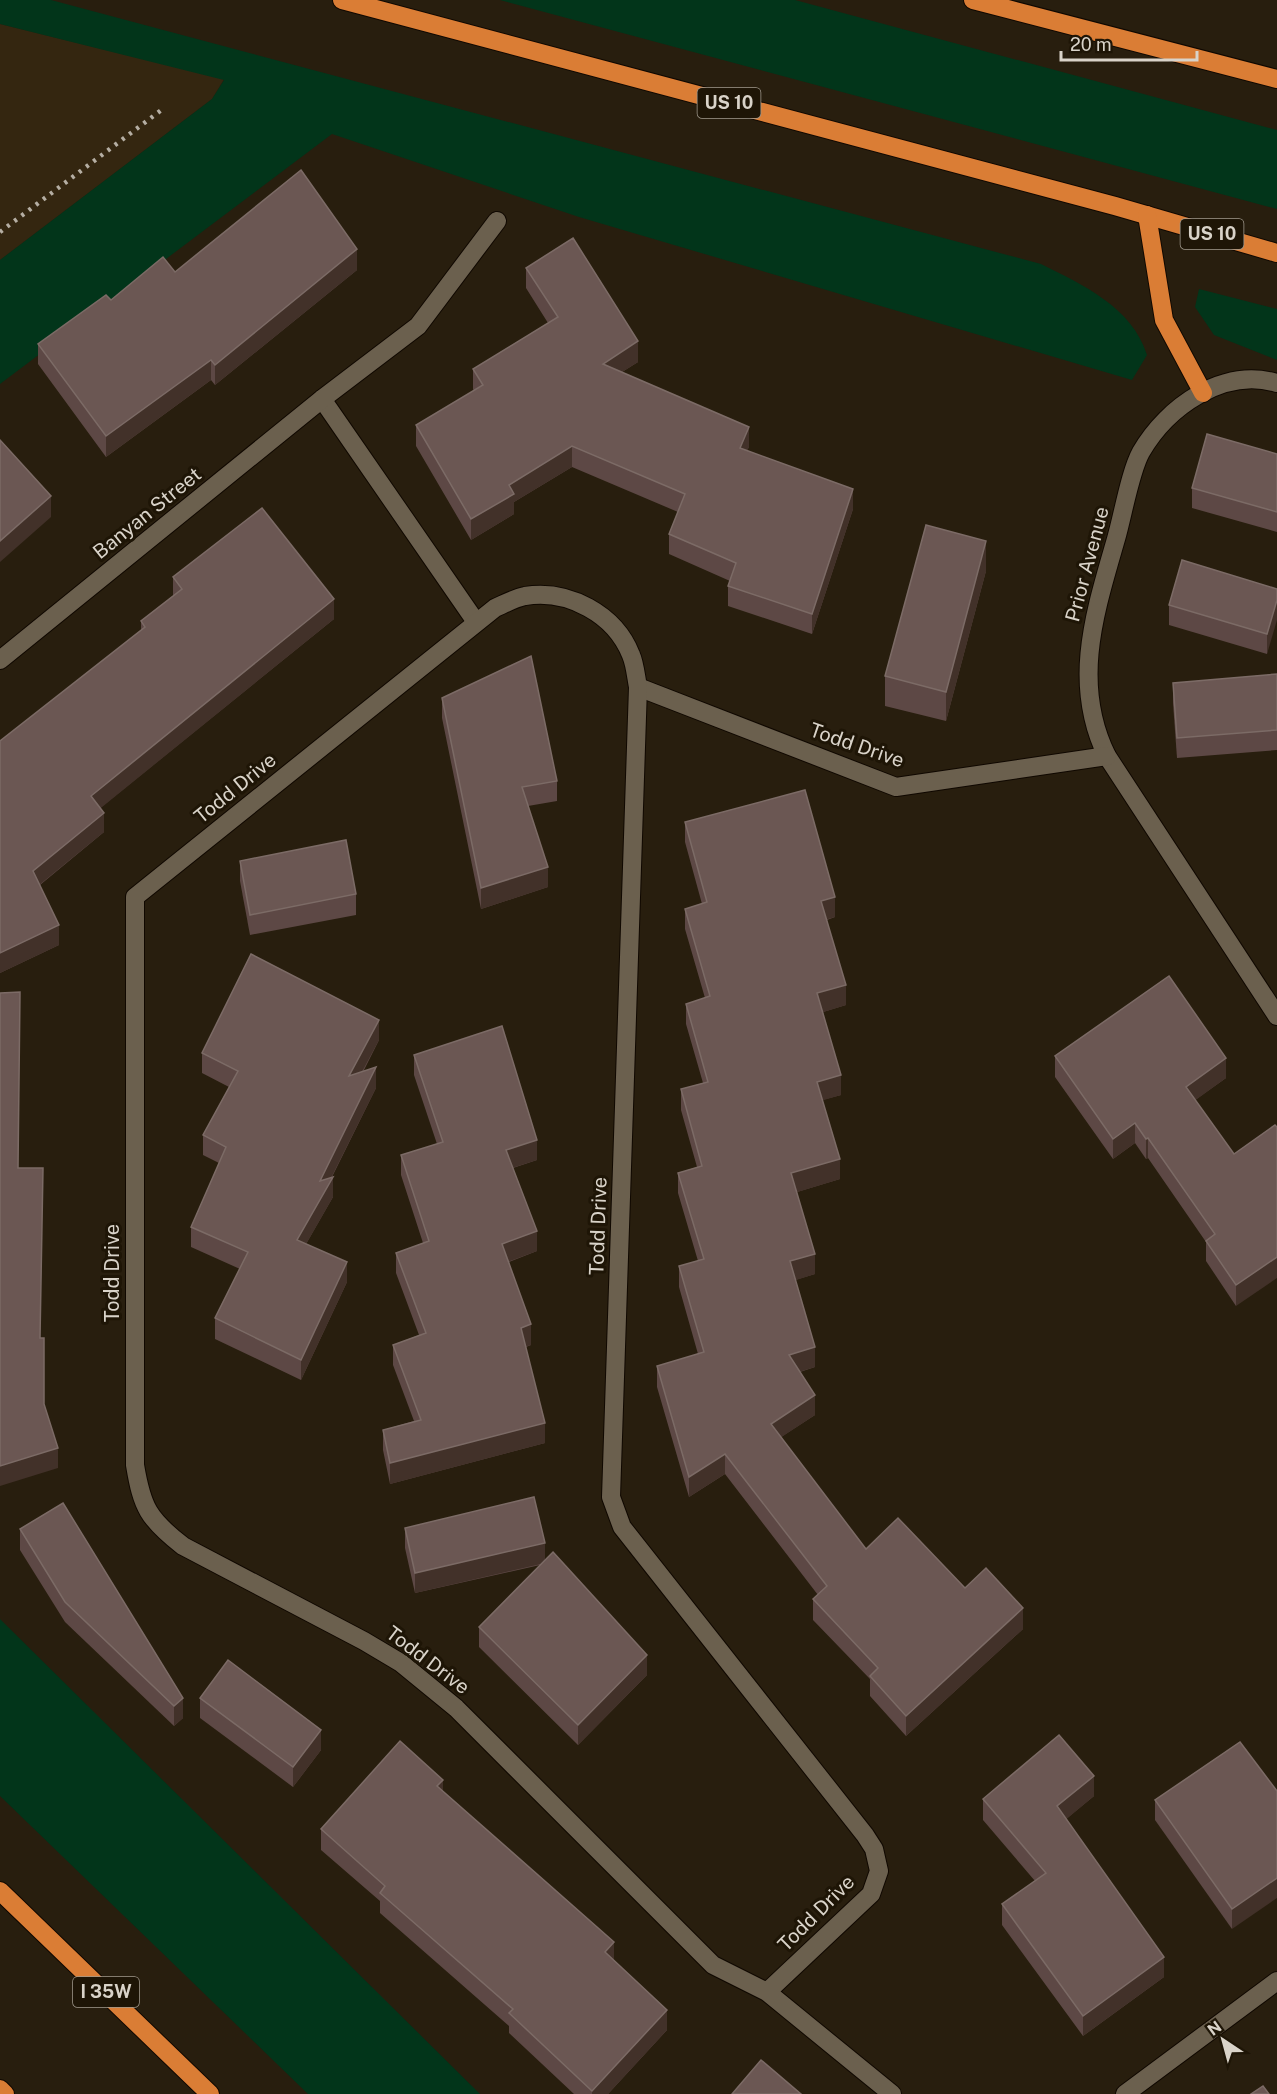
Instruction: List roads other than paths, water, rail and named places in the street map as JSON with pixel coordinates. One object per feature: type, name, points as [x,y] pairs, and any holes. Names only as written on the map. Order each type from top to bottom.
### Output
[{"type":"highway","name":"US 10","points":[[342,0],[1115,206],[1277,253]]},
{"type":"highway","points":[[973,0],[1277,79]]},
{"type":"highway","points":[[1147,215],[1164,320],[1203,393]]},
{"type":"highway","name":"I 35W","points":[[0,1891],[212,2094]]},
{"type":"highway","points":[[0,2089],[5,2094]]},
{"type":"street","name":"Banyan Street","points":[[0,660],[322,399],[418,326],[498,221]]},
{"type":"street","name":"Prior Avenue","points":[[1277,382],[1253,379],[1224,384],[1188,399],[1161,423],[1140,454],[1091,625],[1088,664],[1094,729],[1107,756],[1277,1016]]},
{"type":"street","points":[[322,399],[476,622]]},
{"type":"street","name":"Todd Drive","points":[[767,1992],[872,1894],[879,1871],[874,1849],[865,1835],[622,1527],[611,1497],[638,687],[631,655],[614,627],[588,606],[558,596],[524,596],[495,608],[476,622],[135,897],[135,1465],[140,1498],[158,1527],[183,1546],[364,1641],[401,1663],[456,1708],[713,1965],[767,1992],[892,2094]]},
{"type":"street","name":"Todd Drive","points":[[638,687],[896,787],[1107,756]]},
{"type":"street","points":[[1125,2094],[1277,1981]]},
{"type":"railway","points":[[0,232],[164,108]]}]
